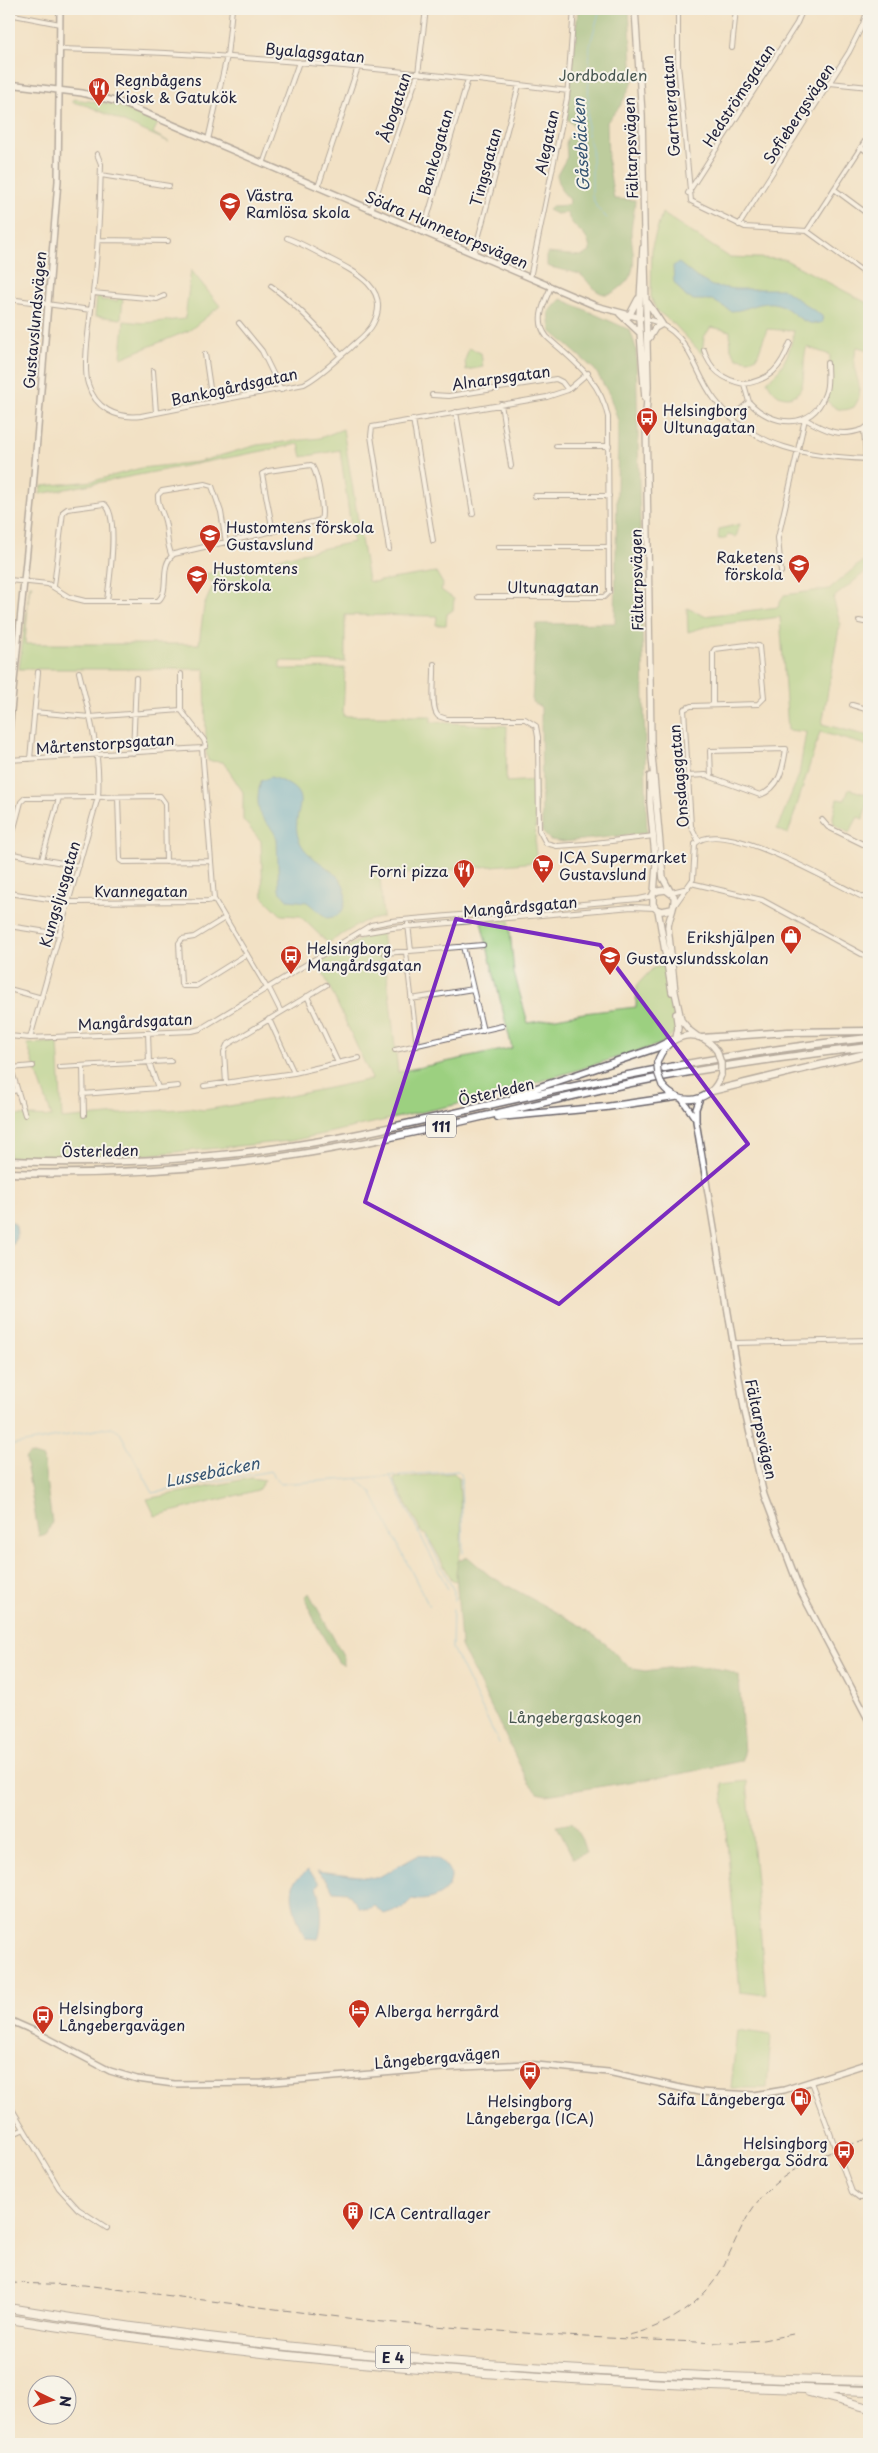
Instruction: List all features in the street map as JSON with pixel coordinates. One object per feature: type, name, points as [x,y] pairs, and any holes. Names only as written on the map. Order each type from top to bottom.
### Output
[{"type":"highway","name":"E 4","points":[[9,2308],[173,2333],[373,2356],[551,2369],[869,2381]]},
{"type":"highway","name":"E 4","points":[[9,2318],[182,2344],[372,2366],[579,2381],[869,2391]]},
{"type":"highway","points":[[795,2389],[869,2408]]},
{"type":"main road","name":"Fältarpsvägen","points":[[635,9],[642,115],[648,340],[646,414],[651,744],[650,794],[656,866],[654,894],[656,909]]},
{"type":"main road","name":"Fältarpsvägen","points":[[644,227],[639,318],[646,414]]},
{"type":"main road","points":[[629,316],[639,297]]},
{"type":"main road","points":[[647,301],[662,324],[655,328],[648,340]]},
{"type":"main road","points":[[620,314],[632,323],[640,333]]},
{"type":"main road","name":"Fältarpsvägen","points":[[651,744],[663,878],[675,898],[673,907]]},
{"type":"main road","points":[[654,894],[671,891]]},
{"type":"main road","points":[[675,1097],[662,1085],[658,1074],[657,1063],[665,1046],[674,1039],[678,1021],[656,909],[673,907],[668,927],[679,1010],[685,1026],[717,1052],[721,1063],[721,1075],[712,1091]]},
{"type":"main road","points":[[482,1107],[690,1035],[700,1038],[788,1032],[869,1031]]},
{"type":"main road","name":"Österleden","points":[[9,1162],[124,1163],[220,1155],[327,1140],[631,1074],[768,1050],[869,1038]]},
{"type":"main road","name":"Österleden","points":[[9,1173],[116,1172],[246,1162],[361,1143],[634,1083],[698,1071],[793,1056],[869,1047]]},
{"type":"main road","points":[[468,1120],[606,1107],[675,1097],[682,1099],[700,1098],[712,1091],[869,1053]]},
{"type":"street","name":"Gustavslundsvägen","points":[[9,731],[48,305],[59,154],[60,9]]},
{"type":"street","points":[[208,140],[227,56],[232,9]]},
{"type":"street","name":"Åbogatan","points":[[371,210],[418,74],[426,9]]},
{"type":"street","name":"Alegatan","points":[[530,278],[568,91],[574,9]]},
{"type":"street","name":"Gartnergatan","points":[[678,9],[678,64],[688,193],[691,201],[739,225]]},
{"type":"street","points":[[732,48],[736,9]]},
{"type":"street","name":"Hedströmsgatan","points":[[688,193],[797,23],[803,9]]},
{"type":"street","name":"Sofiebergsvägen","points":[[739,225],[830,83],[859,33],[868,9]]},
{"type":"street","points":[[9,14],[60,24]]},
{"type":"street","name":"Byalagsgatan","points":[[59,49],[227,56],[358,67],[568,91]]},
{"type":"street","points":[[264,164],[299,62]]},
{"type":"street","points":[[318,187],[358,67]]},
{"type":"street","name":"Bankogatan","points":[[423,232],[468,79]]},
{"type":"street","points":[[830,83],[869,87]]},
{"type":"street","name":"Södra Hunnetorpsvägen","points":[[9,84],[58,90],[122,104],[551,287],[620,314],[662,324],[677,334],[683,342],[711,395],[731,418],[762,438],[798,452],[826,457],[868,459],[864,429]]},
{"type":"street","name":"Tingsgatan","points":[[474,254],[519,85]]},
{"type":"street","points":[[807,231],[869,135]]},
{"type":"street","points":[[861,147],[869,153]]},
{"type":"street","name":"Bankogårdsgatan","points":[[97,154],[102,164],[94,293],[86,373],[94,398],[104,408],[121,416],[135,417],[304,384],[318,377],[373,326],[378,308],[373,289],[367,281],[354,271],[287,238]]},
{"type":"street","points":[[101,175],[168,186]]},
{"type":"street","points":[[834,189],[869,215]]},
{"type":"street","points":[[739,225],[751,228],[807,231],[869,276]]},
{"type":"street","points":[[98,240],[168,241]]},
{"type":"street","points":[[271,286],[316,324],[341,355]]},
{"type":"street","name":"Ultunagatan","points":[[478,597],[606,597],[609,592],[608,417],[604,402],[588,373],[547,337],[542,329],[541,311],[551,287]]},
{"type":"street","points":[[94,293],[157,299],[164,296]]},
{"type":"street","points":[[9,299],[91,310]]},
{"type":"street","points":[[239,323],[262,350],[281,390]]},
{"type":"street","points":[[704,350],[711,365],[720,376],[744,384],[758,382],[774,372],[790,343]]},
{"type":"street","points":[[205,354],[212,402]]},
{"type":"street","points":[[781,572],[778,538],[805,419],[819,405],[826,393],[827,363]]},
{"type":"street","points":[[153,370],[156,413]]},
{"type":"street","name":"Alnarpsgatan","points":[[390,548],[371,429],[376,424],[547,397],[568,390],[588,373]]},
{"type":"street","name":"Alnarpsgatan","points":[[432,395],[444,397],[556,379],[562,382],[568,390]]},
{"type":"street","points":[[744,384],[749,402],[766,417],[778,422],[805,419],[824,430],[837,434],[847,434],[864,429],[869,425]]},
{"type":"street","points":[[731,418],[749,402]]},
{"type":"street","name":"Alnarpsgatan","points":[[501,404],[511,466]]},
{"type":"street","name":"Alnarpsgatan","points":[[456,412],[473,514]]},
{"type":"street","points":[[413,419],[433,541]]},
{"type":"street","points":[[556,446],[609,446]]},
{"type":"street","points":[[9,580],[54,586],[75,600],[151,602],[160,599],[166,564],[172,556],[273,532],[322,519],[316,471],[312,466],[297,465],[263,473],[262,479],[269,503],[273,532]]},
{"type":"street","points":[[172,556],[158,499],[158,495],[162,491],[205,484],[212,486],[221,512],[226,542]]},
{"type":"street","points":[[536,496],[609,496]]},
{"type":"street","points":[[54,586],[63,512],[68,509],[104,504],[108,509],[113,540],[107,601]]},
{"type":"street","points":[[498,547],[609,547]]},
{"type":"street","points":[[859,621],[869,623]]},
{"type":"street","name":"Onsdagsgatan","points":[[698,840],[691,826],[684,709],[688,706],[758,704],[762,702],[764,698],[759,646],[747,644],[713,652],[714,704]]},
{"type":"street","points":[[434,664],[435,685],[432,706],[438,716],[447,719],[524,719],[536,726],[538,737],[539,830],[546,843],[557,846],[586,844],[652,835],[660,847]]},
{"type":"street","points":[[30,759],[38,672]]},
{"type":"street","name":"Kungsljusgatan","points":[[30,1038],[98,796],[98,755],[79,672]]},
{"type":"street","points":[[180,674],[181,710],[204,740],[214,899],[281,1012]]},
{"type":"street","points":[[133,753],[136,678]]},
{"type":"street","points":[[852,705],[869,710]]},
{"type":"street","points":[[34,712],[90,717],[181,710]]},
{"type":"street","name":"Mårtenstorpsgatan","points":[[9,760],[204,747]]},
{"type":"street","points":[[687,776],[711,777],[760,795],[765,794],[775,786],[783,765],[786,749],[710,751],[711,777]]},
{"type":"street","points":[[79,866],[13,854],[9,847],[22,802],[25,798],[160,796],[163,799],[166,862]]},
{"type":"street","points":[[118,797],[120,860],[123,862],[211,861]]},
{"type":"street","points":[[42,859],[59,798]]},
{"type":"street","points":[[822,820],[828,827],[869,847]]},
{"type":"street","points":[[673,907],[688,888],[694,876],[693,850],[698,840],[722,839],[770,851],[869,900]]},
{"type":"street","points":[[691,883],[762,900],[869,958]]},
{"type":"street","points":[[671,891],[688,888]]},
{"type":"street","name":"Kvannegatan","points":[[9,893],[69,902],[208,901],[214,899]]},
{"type":"street","name":"Mangårdsgatan","points":[[9,1036],[30,1038],[200,1029],[371,925],[408,919],[639,899],[654,894]]},
{"type":"street","name":"Mangårdsgatan","points":[[358,934],[370,930],[409,926],[632,907],[656,909]]},
{"type":"street","points":[[225,918],[194,937],[182,939],[180,943],[180,984],[183,986],[196,986],[247,954]]},
{"type":"street","points":[[408,919],[408,951],[417,1046]]},
{"type":"street","points":[[9,926],[60,934]]},
{"type":"street","points":[[385,954],[483,945]]},
{"type":"street","points":[[463,946],[483,1031]]},
{"type":"street","points":[[226,1083],[224,1052],[227,1045],[326,985]]},
{"type":"street","points":[[9,989],[42,998]]},
{"type":"street","points":[[412,999],[473,989]]},
{"type":"street","points":[[308,996],[338,1063]]},
{"type":"street","points":[[269,1019],[294,1072]]},
{"type":"street","points":[[395,1050],[502,1026]]},
{"type":"street","points":[[148,1033],[149,1062],[158,1088]]},
{"type":"street","points":[[204,1086],[294,1072],[359,1058]]},
{"type":"street","points":[[59,1067],[171,1061]]},
{"type":"street","points":[[25,1115],[10,1067],[33,1066]]},
{"type":"street","points":[[83,1066],[84,1115]]},
{"type":"street","points":[[84,1094],[178,1086]]},
{"type":"street","points":[[9,1092],[17,1090]]},
{"type":"street","name":"Fältarpsvägen","points":[[700,1098],[696,1109],[696,1121],[748,1432],[773,1522],[806,1604],[869,1721]]},
{"type":"street","name":"Fältarpsvägen","points":[[682,1099],[696,1121]]},
{"type":"street","points":[[733,1343],[869,1340]]},
{"type":"street","name":"Långebergavägen","points":[[9,2038],[11,2020],[110,2071],[137,2079],[167,2084],[262,2083],[472,2066],[526,2064],[608,2072],[718,2094],[765,2094],[811,2082],[869,2063]]},
{"type":"street","points":[[811,2082],[852,2192],[860,2198],[869,2198]]},
{"type":"street","points":[[9,2104],[22,2130],[59,2188],[78,2209],[107,2228]]},
{"type":"street","points":[[9,2136],[22,2130]]},
{"type":"highlighted area","points":[[456,919],[600,945],[748,1144],[559,1304],[365,1202]]},
{"type":"green space","name":"Jordbodalen","points":[[578,9],[629,9],[633,81],[621,105],[607,122],[608,161],[614,199],[635,200],[631,230],[634,260],[631,274],[627,281],[615,291],[607,294],[596,291],[579,274],[547,266],[547,253],[582,256],[590,252],[587,239],[573,224],[567,213],[556,214],[548,210],[552,206],[569,205],[570,200],[561,190],[557,175],[567,157],[566,143],[568,137],[574,134],[576,128],[567,119]]},
{"type":"green space","points":[[73,99],[113,104],[162,123],[158,123],[153,133],[169,142],[88,106],[72,102]]},
{"type":"green space","points":[[662,213],[729,257],[784,259],[869,304],[869,350],[857,347],[854,362],[859,390],[858,399],[854,407],[845,410],[838,409],[825,399],[829,387],[830,355],[807,347],[802,385],[799,391],[787,397],[780,396],[773,390],[767,381],[782,365],[794,331],[767,329],[757,357],[749,360],[737,358],[731,349],[730,331],[711,327],[704,337],[702,354],[674,324],[656,310],[651,297],[652,246]]},
{"type":"green space","points":[[191,270],[220,306],[190,330],[121,358],[124,321],[143,323],[185,319]]},
{"type":"green space","points":[[97,296],[101,296],[101,300],[117,301],[118,298],[123,298],[121,319],[95,316]]},
{"type":"green space","points":[[561,299],[630,330],[636,348],[647,833],[563,842],[550,840],[542,832],[541,707],[532,702],[536,624],[615,623],[618,421],[609,394],[595,370],[551,331],[549,312]]},
{"type":"green space","points":[[469,348],[481,353],[483,367],[466,370],[465,360]]},
{"type":"green space","points":[[343,429],[368,581],[373,582],[436,572],[443,584],[441,590],[454,599],[453,610],[447,614],[446,625],[436,625],[437,616],[345,615],[345,662],[280,661],[280,669],[345,668],[343,716],[431,716],[431,722],[507,726],[506,782],[537,780],[535,847],[537,862],[380,876],[383,917],[363,922],[328,943],[300,916],[281,915],[263,897],[261,841],[243,820],[243,792],[223,762],[208,761],[206,751],[205,669],[19,669],[29,595],[25,644],[199,644],[204,606],[214,583],[201,575],[353,542],[340,450],[302,457],[299,444],[40,494],[42,486],[93,481],[141,468],[198,462],[257,445],[320,438]]},
{"type":"green space","points":[[740,524],[736,537],[728,535],[725,539],[718,539],[719,529]]},
{"type":"green space","points":[[869,556],[869,569],[833,598],[840,623],[822,724],[869,736],[869,746],[820,732],[788,834],[777,829],[799,775],[806,732],[788,730],[780,617],[708,626],[688,632],[687,608],[704,616],[778,607],[784,595],[829,589]]},
{"type":"green space","points":[[849,789],[869,795],[863,819],[858,817],[849,833],[834,824],[833,817],[837,799],[845,800]]},
{"type":"green space","points":[[509,920],[514,973],[528,1023],[584,1013],[636,1007],[637,985],[653,968],[664,966],[676,1028],[674,1033],[661,1044],[486,1098],[291,1141],[123,1157],[9,1157],[9,1115],[52,1117],[27,1044],[58,1042],[62,1119],[189,1108],[204,1110],[290,1096],[372,1079],[319,964],[369,934],[382,931],[398,1072],[512,1048],[481,922]]},
{"type":"green space","points":[[30,1454],[43,1458],[52,1522],[47,1534],[39,1536],[25,1458]]},
{"type":"green space","points":[[454,1473],[459,1478],[461,1520],[461,1546],[457,1581],[452,1580],[427,1535],[422,1533],[394,1481],[395,1478]]},
{"type":"green space","points":[[251,1478],[265,1480],[258,1490],[155,1516],[147,1499]]},
{"type":"green space","name":"Långebergaskogen","points":[[468,1557],[490,1576],[583,1627],[607,1645],[623,1662],[634,1669],[645,1671],[691,1665],[725,1670],[739,1676],[744,1754],[741,1761],[680,1774],[546,1795],[538,1793],[528,1782],[461,1646],[456,1572],[458,1561]]},
{"type":"green space","points":[[309,1593],[344,1657],[344,1666],[338,1662],[316,1624],[305,1597]]},
{"type":"green space","points":[[747,1781],[766,1995],[740,1992],[722,1784]]},
{"type":"green space","points":[[572,1823],[582,1840],[586,1853],[573,1858],[557,1826]]},
{"type":"green space","points":[[737,2030],[771,2035],[767,2088],[731,2088]]},
{"type":"water","points":[[679,263],[696,277],[712,286],[736,289],[783,289],[822,316],[823,322],[809,323],[804,321],[784,306],[778,304],[766,303],[731,311],[712,300],[694,300],[686,297],[674,282],[673,266]]},
{"type":"water","points":[[271,777],[287,784],[296,791],[300,798],[297,833],[301,844],[307,852],[331,870],[343,885],[346,894],[344,906],[342,912],[335,916],[327,918],[307,902],[288,900],[279,890],[277,840],[274,832],[261,816],[258,801],[261,781]]},
{"type":"water","points":[[9,1220],[15,1224],[17,1235],[9,1250]]},
{"type":"water","points":[[417,1856],[433,1857],[442,1861],[451,1875],[448,1887],[438,1896],[425,1900],[412,1899],[403,1908],[384,1914],[375,1906],[368,1909],[359,1907],[347,1892],[333,1891],[328,1881],[317,1871],[377,1878]]},
{"type":"water","points":[[308,1870],[320,1883],[317,1887],[321,1913],[321,1928],[318,1939],[305,1938],[293,1904],[292,1889],[294,1882]]},
{"type":"waterway","name":"Gåsebäcken","points":[[600,9],[590,45],[587,132],[592,149],[592,196],[597,208],[607,218]]},
{"type":"waterway","name":"Lussebäcken","points":[[9,1446],[112,1427],[119,1431],[153,1493],[271,1471],[280,1484],[458,1471],[461,1474],[463,1553]]},
{"type":"waterway","points":[[390,1476],[448,1589]]},
{"type":"waterway","points":[[357,1479],[371,1492],[429,1606]]},
{"type":"waterway","points":[[426,1536],[454,1591],[454,1600]]},
{"type":"waterway","points":[[453,1609],[452,1648],[499,1743]]},
{"type":"railway","points":[[629,2335],[645,2331],[674,2317],[687,2309],[710,2287],[719,2274],[743,2224],[753,2208],[776,2183],[801,2166],[869,2138]]},
{"type":"railway","points":[[9,2283],[84,2285],[371,2321],[563,2336],[719,2343],[763,2340],[793,2334]]},
{"type":"place","name":"Regnbågens Kiosk & Gatukök","points":[[99,107]]},
{"type":"place","name":"Västra Ramlösa skola","points":[[230,222]]},
{"type":"place","name":"Helsingborg Ultunagatan","points":[[647,437]]},
{"type":"place","name":"Hustomtens förskola Gustavslund","points":[[210,554]]},
{"type":"place","name":"Raketens förskola","points":[[799,584]]},
{"type":"place","name":"Hustomtens förskola","points":[[197,595]]},
{"type":"place","name":"ICA Supermarket Gustavslund","points":[[543,884]]},
{"type":"place","name":"Forni pizza","points":[[464,889]]},
{"type":"place","name":"Erikshjälpen","points":[[791,955]]},
{"type":"place","name":"Helsingborg Mangårdsgatan","points":[[291,975]]},
{"type":"place","name":"Gustavslundsskolan","points":[[610,976]]},
{"type":"place","name":"Alberga herrgård","points":[[359,2029]]},
{"type":"place","name":"Helsingborg Långebergavägen","points":[[43,2035]]},
{"type":"place","name":"Helsingborg Långeberga (ICA)","points":[[530,2091]]},
{"type":"place","name":"Såifa Långeberga","points":[[801,2117]]},
{"type":"place","name":"Helsingborg Långeberga Södra","points":[[844,2170]]},
{"type":"place","name":"ICA Centrallager","points":[[353,2231]]}]
